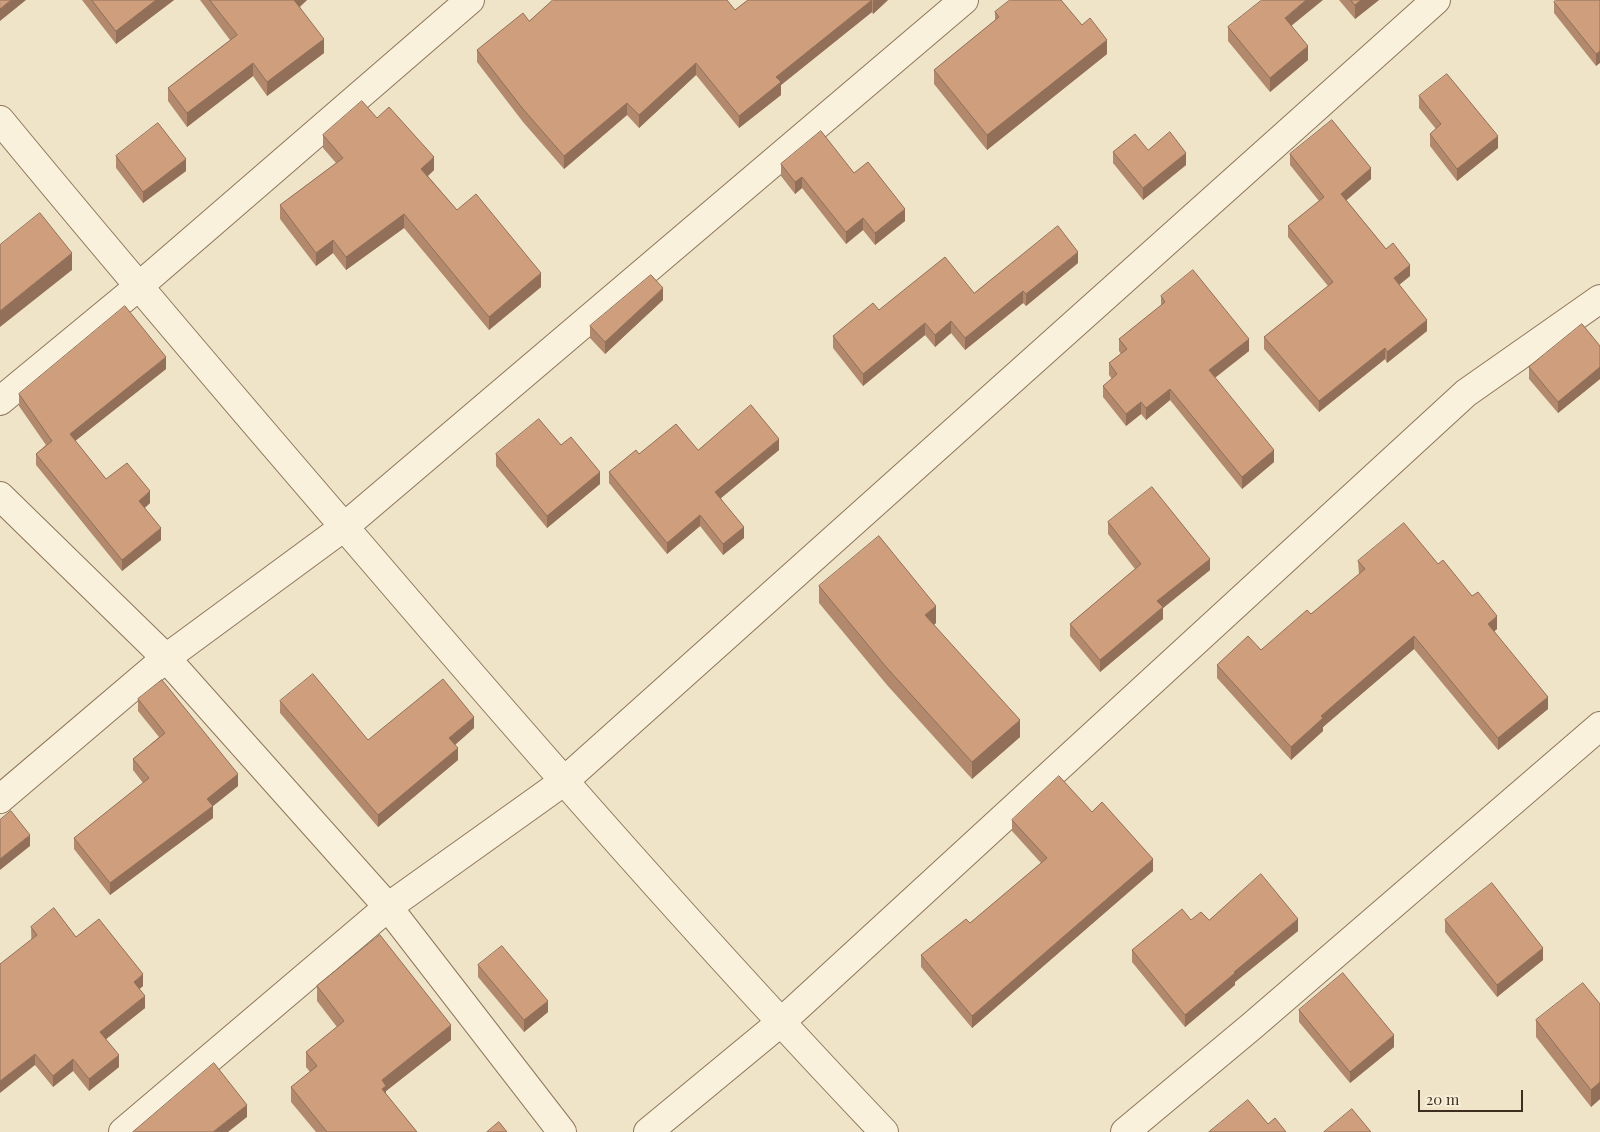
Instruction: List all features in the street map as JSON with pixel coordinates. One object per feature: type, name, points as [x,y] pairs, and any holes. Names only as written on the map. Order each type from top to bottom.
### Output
[{"type":"street","points":[[0,401],[138,287],[470,0]]},
{"type":"street","points":[[0,800],[166,658],[344,527],[964,0]]},
{"type":"street","points":[[123,1132],[388,907],[563,782],[1436,0]]},
{"type":"street","points":[[0,120],[138,287],[563,782],[780,1023],[884,1132]]},
{"type":"street","points":[[648,1132],[780,1023],[1466,393],[1600,299]]},
{"type":"street","points":[[0,496],[166,658],[388,907],[562,1132]]},
{"type":"street","points":[[1125,1132],[1259,1020],[1600,726]]},
{"type":"building","points":[[0,0],[11,0],[0,9]]},
{"type":"building","points":[[92,0],[156,0],[116,31]]},
{"type":"building","points":[[210,0],[294,0],[324,39],[267,82],[253,63],[187,113],[168,88],[237,35]]},
{"type":"building","points":[[553,0],[727,0],[735,10],[748,0],[872,0],[776,77],[781,82],[739,116],[696,63],[639,115],[627,103],[564,156],[523,109],[477,50],[523,13],[529,21]]},
{"type":"building","points":[[1010,0],[1061,0],[1082,25],[1090,18],[1107,40],[987,135],[934,70],[999,17],[995,12]]},
{"type":"building","points":[[1262,0],[1306,0],[1285,18],[1308,46],[1270,78],[1228,27]]},
{"type":"building","points":[[1351,0],[1361,0],[1355,5]]},
{"type":"building","points":[[1556,0],[1600,0],[1600,51],[1596,54],[1554,2]]},
{"type":"building","points":[[1447,74],[1498,136],[1457,169],[1430,134],[1441,124],[1419,96]]},
{"type":"building","points":[[362,101],[377,118],[389,107],[434,157],[421,169],[457,210],[476,194],[541,273],[489,317],[404,214],[346,257],[333,240],[316,253],[280,205],[343,158],[323,135]]},
{"type":"building","points":[[1332,120],[1371,168],[1341,194],[1386,249],[1393,243],[1410,265],[1394,278],[1427,320],[1387,352],[1385,348],[1319,401],[1264,337],[1333,282],[1288,226],[1324,197],[1290,154]]},
{"type":"building","points":[[158,123],[186,159],[143,192],[116,156]]},
{"type":"building","points":[[821,131],[854,173],[868,162],[905,209],[875,233],[863,218],[846,232],[802,177],[795,182],[781,164]]},
{"type":"building","points":[[1170,132],[1186,153],[1143,188],[1113,152],[1135,134],[1148,150]]},
{"type":"building","points":[[40,213],[72,253],[0,311],[0,245]]},
{"type":"building","points":[[1058,226],[1078,252],[1026,294],[1023,291],[965,338],[951,321],[935,335],[925,323],[863,374],[833,336],[873,303],[879,310],[945,257],[974,293]]},
{"type":"building","points":[[1193,270],[1249,339],[1209,370],[1274,450],[1242,477],[1170,389],[1146,408],[1141,402],[1126,414],[1103,386],[1117,374],[1109,363],[1127,349],[1119,339],[1165,302],[1161,296]]},
{"type":"building","points":[[651,275],[663,288],[605,342],[590,326]]},
{"type":"building","points":[[125,306],[166,357],[70,434],[106,479],[127,463],[150,491],[139,501],[161,528],[122,560],[36,454],[52,441],[19,394]]},
{"type":"building","points":[[1582,324],[1600,346],[1600,367],[1558,402],[1529,367]]},
{"type":"building","points":[[751,405],[779,439],[715,492],[744,527],[723,544],[700,515],[667,543],[609,472],[636,450],[639,454],[676,424],[698,450]]},
{"type":"building","points":[[539,419],[561,445],[571,437],[600,472],[547,516],[496,454]]},
{"type":"building","points":[[1152,487],[1210,559],[1157,601],[1163,607],[1100,660],[1070,624],[1141,564],[1108,522]]},
{"type":"building","points":[[1404,523],[1438,564],[1443,560],[1472,596],[1478,592],[1497,616],[1488,624],[1548,697],[1498,738],[1414,636],[1321,716],[1323,718],[1291,747],[1217,665],[1248,636],[1261,650],[1307,610],[1311,614],[1365,569],[1358,561]]},
{"type":"building","points":[[879,536],[936,606],[925,615],[1020,720],[972,762],[887,668],[819,586]]},
{"type":"building","points":[[313,674],[368,740],[443,679],[474,717],[449,738],[458,748],[378,815],[280,701]]},
{"type":"building","points":[[162,680],[238,774],[207,799],[213,806],[110,883],[74,838],[149,778],[133,759],[165,733],[138,699]]},
{"type":"building","points":[[1059,776],[1092,812],[1102,802],[1153,859],[972,1016],[921,955],[966,919],[970,923],[1047,858],[1012,820]]},
{"type":"building","points":[[11,811],[30,835],[0,859],[0,820]]},
{"type":"building","points":[[1261,874],[1298,919],[1185,1015],[1132,950],[1182,909],[1191,920],[1201,912],[1209,920]]},
{"type":"building","points":[[1492,883],[1543,948],[1497,985],[1445,920]]},
{"type":"building","points":[[54,908],[76,937],[99,919],[143,974],[134,982],[145,996],[100,1032],[119,1055],[89,1079],[73,1059],[53,1076],[35,1054],[0,1081],[0,964],[37,935],[31,927]]},
{"type":"building","points":[[380,935],[451,1025],[382,1080],[386,1086],[382,1089],[417,1132],[327,1132],[291,1087],[317,1066],[306,1052],[344,1021],[317,986]]},
{"type":"building","points":[[502,946],[548,1001],[524,1020],[478,965]]},
{"type":"building","points":[[1343,973],[1394,1035],[1350,1072],[1299,1010]]},
{"type":"building","points":[[1583,983],[1600,1004],[1600,1082],[1591,1090],[1536,1020]]},
{"type":"building","points":[[214,1063],[247,1105],[213,1132],[133,1132]]},
{"type":"building","points":[[1248,1100],[1268,1124],[1275,1118],[1286,1132],[1209,1132]]},
{"type":"building","points":[[1352,1109],[1371,1132],[1324,1132]]},
{"type":"building","points":[[499,1122],[507,1132],[487,1132]]}]
